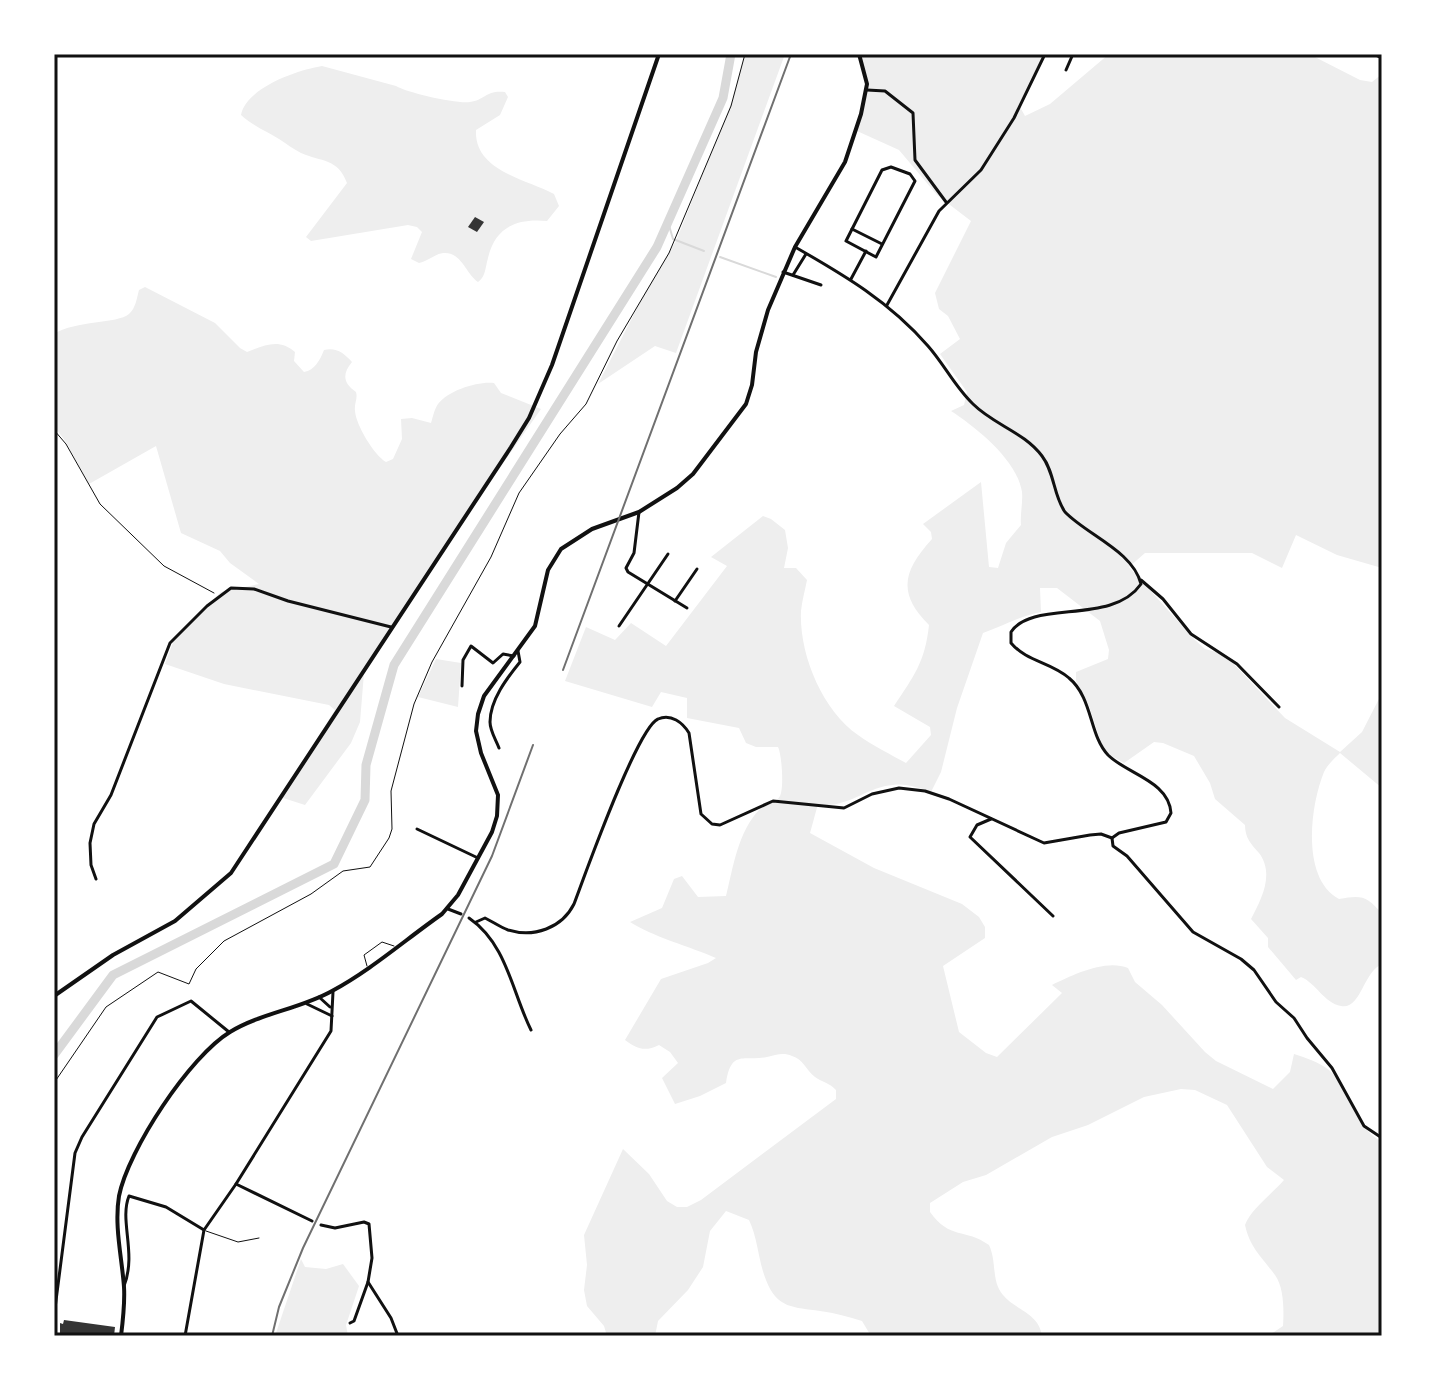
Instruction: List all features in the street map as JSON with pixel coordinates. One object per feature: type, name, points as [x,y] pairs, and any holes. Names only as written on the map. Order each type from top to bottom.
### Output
[{"type":"main road","points":[[54,996],[113,955],[175,921],[231,873],[517,437],[540,396],[659,54]]},
{"type":"main road","points":[[121,1336],[124,1286],[118,1210],[121,1190],[130,1163],[153,1123],[204,1053],[229,1032],[333,991],[448,909],[495,824],[499,802],[477,740],[476,721],[488,690],[535,626],[546,574],[561,549],[592,529],[639,512],[677,488],[693,474],[746,404],[761,330],[783,272],[845,162],[867,90],[859,54]]},
{"type":"street","points":[[887,305],[939,211],[981,170],[1023,101],[1045,54]]},
{"type":"street","points":[[1066,70],[1073,54]]},
{"type":"street","points":[[1373,54],[1382,58]]},
{"type":"street","points":[[867,90],[885,91],[913,113],[915,160],[946,202]]},
{"type":"street","points":[[897,167],[914,177],[915,184],[882,244],[876,257],[846,241],[882,170],[897,167]]},
{"type":"street","points":[[852,229],[882,244]]},
{"type":"street","points":[[795,247],[851,279],[887,305],[928,345],[974,406],[1027,440],[1040,452],[1050,469],[1060,506],[1065,512],[1123,558],[1141,580],[1163,599],[1191,634],[1237,664],[1279,707]]},
{"type":"street","points":[[851,279],[866,251]]},
{"type":"street","points":[[793,275],[807,253]]},
{"type":"street","points":[[783,272],[821,285]]},
{"type":"street","points":[[639,512],[634,553],[626,568],[687,608]]},
{"type":"street","points":[[619,626],[668,554]]},
{"type":"street","points":[[675,601],[697,569]]},
{"type":"street","points":[[1112,838],[1119,833],[1166,822],[1171,813],[1168,802],[1156,787],[1110,757],[1102,748],[1094,720],[1071,679],[1024,656],[1010,638],[1014,627],[1027,620],[1119,602],[1139,588],[1141,580]]},
{"type":"street","points":[[96,879],[91,865],[90,843],[94,824],[111,795],[170,643],[219,596],[231,588],[254,589],[288,601],[393,627]]},
{"type":"street","points":[[462,686],[463,660],[471,646],[493,663],[503,654],[514,656]]},
{"type":"street","points":[[499,748],[491,728],[491,716],[499,693],[520,662],[518,651]]},
{"type":"street","points":[[476,922],[485,918],[510,930],[528,932],[549,928],[566,917],[644,737],[655,720],[662,717],[675,719],[689,733],[701,814],[712,824],[720,825],[773,801],[844,808],[872,794],[899,788],[925,791],[949,799],[1044,843],[1101,834],[1112,838]]},
{"type":"street","points":[[991,819],[977,825],[970,837],[1053,916]]},
{"type":"street","points":[[417,829],[478,858]]},
{"type":"street","points":[[1112,838],[1113,846],[1127,856],[1189,928],[1254,970],[1276,1002],[1294,1018],[1332,1068],[1364,1126],[1382,1138]]},
{"type":"street","points":[[448,909],[461,914]]},
{"type":"street","points":[[469,918],[476,922],[508,969],[531,1030]]},
{"type":"street","points":[[185,1336],[204,1230],[331,1031],[333,991]]},
{"type":"street","points":[[319,997],[330,1007]]},
{"type":"street","points":[[319,997],[324,1011]]},
{"type":"street","points":[[54,1316],[75,1153],[82,1137],[157,1017],[191,1001],[229,1032]]},
{"type":"street","points":[[305,1003],[332,1016]]},
{"type":"street","points":[[236,1184],[312,1221]]},
{"type":"street","points":[[124,1286],[130,1261],[126,1207],[129,1196],[166,1207],[204,1230]]},
{"type":"street","points":[[321,1225],[330,1228],[364,1222],[369,1224],[372,1247],[368,1282],[350,1323]]},
{"type":"street","points":[[368,1282],[391,1318],[398,1336]]},
{"type":"lane","points":[[368,968],[364,955],[382,942],[396,948]]},
{"type":"lane","points":[[204,1230],[230,1241],[259,1238]]},
{"type":"path","points":[[54,1083],[99,1015],[124,993],[158,972],[189,984],[196,969],[224,941],[311,894],[343,871],[370,867],[392,829],[391,791],[414,704],[432,662],[491,557],[519,493],[560,434],[586,404],[617,341],[674,243],[731,106],[745,54]]},
{"type":"path","points":[[54,430],[66,444],[100,504],[164,566],[219,596]]},
{"type":"shaded area","points":[[745,54],[785,54],[676,353],[655,346],[598,384],[676,241],[732,101]]},
{"type":"shaded area","points":[[859,54],[1039,54],[1044,57],[1020,107],[1025,116],[1050,104],[1109,54],[1309,54],[1360,80],[1372,82],[1382,74],[1382,568],[1337,555],[1296,535],[1282,568],[1252,553],[1145,553],[1129,567],[1205,649],[1220,653],[1231,661],[1285,718],[1340,752],[1362,732],[1382,693],[1382,788],[1340,753],[1324,772],[1313,822],[1314,859],[1327,889],[1339,899],[1364,898],[1382,914],[1382,964],[1370,974],[1358,997],[1348,1006],[1335,1004],[1306,980],[1301,977],[1296,980],[1268,947],[1268,938],[1251,919],[1265,887],[1264,861],[1249,840],[1245,825],[1215,799],[1210,783],[1194,756],[1154,742],[1124,763],[1102,746],[1089,706],[1076,681],[1076,672],[1108,659],[1109,650],[1100,621],[1057,588],[1040,588],[1041,612],[983,633],[957,708],[941,772],[931,792],[908,785],[893,785],[837,804],[818,804],[810,833],[874,868],[962,904],[979,917],[985,927],[985,938],[943,966],[959,1032],[986,1053],[997,1057],[1062,993],[1052,985],[1089,969],[1109,965],[1128,968],[1135,982],[1216,1061],[1273,1089],[1290,1072],[1294,1054],[1329,1070],[1358,1118],[1382,1142],[1382,1336],[1253,1336],[1271,1334],[1283,1326],[1282,1292],[1278,1280],[1253,1246],[1245,1225],[1257,1207],[1284,1180],[1267,1167],[1227,1105],[1195,1090],[1181,1089],[1144,1097],[1088,1125],[1052,1137],[986,1175],[963,1182],[930,1203],[930,1212],[944,1227],[989,1245],[999,1290],[1036,1322],[1042,1336],[871,1336],[862,1321],[787,1305],[770,1289],[749,1220],[726,1211],[710,1231],[703,1267],[688,1290],[658,1321],[655,1336],[607,1336],[604,1326],[587,1306],[584,1235],[623,1149],[649,1174],[667,1201],[677,1207],[687,1207],[701,1200],[836,1099],[836,1090],[815,1077],[796,1057],[780,1054],[735,1061],[726,1083],[675,1104],[662,1078],[678,1063],[670,1052],[659,1045],[641,1048],[625,1040],[661,979],[716,958],[630,922],[662,908],[674,879],[682,876],[698,897],[726,896],[737,850],[746,828],[760,809],[780,796],[781,764],[778,747],[756,747],[746,743],[739,728],[687,718],[687,698],[661,692],[652,707],[565,681],[586,627],[615,640],[631,623],[666,646],[727,566],[711,557],[763,516],[771,519],[785,530],[788,548],[784,568],[796,568],[807,580],[801,628],[815,680],[845,724],[906,763],[931,735],[930,727],[894,706],[918,668],[927,638],[929,625],[912,603],[908,592],[910,572],[932,539],[931,532],[923,524],[981,482],[989,567],[998,568],[1006,543],[1021,525],[1022,492],[1019,480],[994,446],[951,411],[964,405],[967,392],[940,354],[960,339],[948,316],[939,309],[935,293],[971,221],[937,195],[899,150],[857,131],[866,83]]},
{"type":"shaded area","points":[[322,66],[421,95],[454,101],[470,102],[494,92],[505,92],[508,97],[500,115],[476,130],[483,155],[504,172],[554,194],[559,206],[547,221],[517,223],[502,232],[491,247],[484,274],[478,282],[459,259],[449,253],[419,263],[411,259],[422,232],[417,227],[408,225],[311,241],[306,237],[347,183],[343,175],[334,165],[298,151],[241,115],[245,105],[262,89],[287,76]]},
{"type":"shaded area","points":[[145,287],[215,323],[247,352],[272,344],[289,348],[295,352],[294,361],[304,372],[314,367],[324,350],[343,353],[352,362],[345,378],[356,392],[355,411],[359,424],[371,446],[386,462],[393,459],[402,439],[401,419],[412,418],[431,423],[438,404],[464,388],[494,383],[501,393],[541,409],[364,673],[360,722],[351,743],[305,805],[280,797],[335,710],[329,705],[224,684],[165,664],[175,637],[221,592],[259,584],[230,563],[220,551],[181,533],[156,446],[89,484],[54,426],[54,334],[73,326],[129,314],[139,290]]},
{"type":"shaded area","points":[[436,659],[461,663],[458,707],[418,697]]},
{"type":"shaded area","points":[[301,1259],[305,1267],[326,1269],[343,1264],[359,1286],[346,1325],[348,1336],[275,1336]]},
{"type":"building","points":[[475,217],[484,222],[477,232],[468,227]]},
{"type":"building","points":[[64,1320],[115,1327],[114,1336],[60,1336],[60,1323],[63,1324]]},
{"type":"waterway","points":[[54,1055],[113,975],[334,864],[365,800],[366,765],[394,665],[657,247],[723,98],[731,54]]},
{"type":"waterway","points":[[668,222],[673,239],[704,251]]},
{"type":"waterway","points":[[720,257],[776,277]]},
{"type":"railway","points":[[563,670],[791,54]]},
{"type":"railway","points":[[272,1336],[279,1307],[303,1248],[492,856],[533,745]]}]
